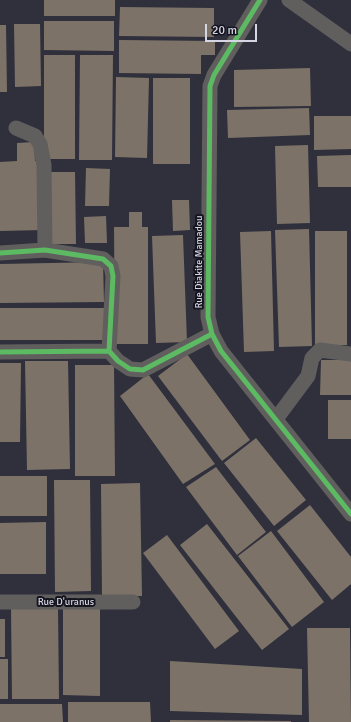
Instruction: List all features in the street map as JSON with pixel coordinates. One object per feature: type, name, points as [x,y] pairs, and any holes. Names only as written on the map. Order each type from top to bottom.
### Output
[{"type":"street","name":"Rue Diakite Mamadou","points":[[260,0],[214,75],[210,86],[208,317],[212,334],[221,351],[351,514]]},
{"type":"street","points":[[289,0],[351,44]]},
{"type":"street","points":[[16,128],[35,136],[40,144],[44,165],[45,250]]},
{"type":"street","points":[[0,253],[45,250],[103,259],[111,266],[114,276],[109,351],[118,361],[130,369],[143,370],[212,334]]},
{"type":"street","points":[[276,419],[308,376],[312,358],[320,350],[351,354]]},
{"type":"street","points":[[0,352],[109,351]]},
{"type":"street","name":"Rue D'uranus","points":[[0,602],[133,602]]},
{"type":"building","points":[[44,0],[115,0],[115,16],[44,16]]},
{"type":"building","points":[[120,7],[214,8],[214,37],[119,36]]},
{"type":"building","points":[[44,21],[114,21],[114,51],[44,50]]},
{"type":"building","points":[[14,24],[40,24],[41,86],[15,87]]},
{"type":"building","points":[[0,25],[6,25],[7,92],[0,92]]},
{"type":"building","points":[[119,40],[215,41],[215,55],[201,55],[201,74],[119,73]]},
{"type":"building","points":[[44,55],[75,55],[75,159],[44,159]]},
{"type":"building","points":[[80,55],[113,55],[112,160],[79,160]]},
{"type":"building","points":[[310,68],[311,106],[234,107],[234,70]]},
{"type":"building","points":[[116,77],[149,78],[147,158],[115,157]]},
{"type":"building","points":[[153,78],[190,78],[190,164],[153,164]]},
{"type":"building","points":[[309,108],[310,135],[228,138],[227,110]]},
{"type":"building","points":[[314,116],[351,116],[351,149],[314,150]]},
{"type":"building","points":[[34,142],[35,161],[42,161],[43,230],[0,231],[0,162],[17,161],[17,143]]},
{"type":"building","points":[[308,145],[310,223],[277,224],[275,146]]},
{"type":"building","points":[[351,155],[351,187],[318,187],[317,156]]},
{"type":"building","points":[[86,168],[110,169],[109,206],[85,206]]},
{"type":"building","points":[[46,172],[75,172],[76,244],[46,244]]},
{"type":"building","points":[[172,200],[189,200],[190,230],[173,231]]},
{"type":"building","points":[[129,212],[142,212],[142,227],[148,227],[148,344],[115,344],[114,227],[129,227]]},
{"type":"building","points":[[106,216],[107,243],[85,243],[84,217]]},
{"type":"building","points":[[309,229],[312,346],[279,347],[275,230]]},
{"type":"building","points":[[271,231],[274,351],[244,352],[240,232]]},
{"type":"building","points":[[315,231],[347,231],[347,345],[315,345]]},
{"type":"building","points":[[183,235],[187,342],[156,343],[152,236]]},
{"type":"building","points":[[103,262],[104,302],[0,303],[0,264]]},
{"type":"building","points":[[0,308],[104,308],[104,340],[0,340]]},
{"type":"building","points":[[187,354],[250,440],[222,461],[158,376]]},
{"type":"building","points":[[321,360],[351,360],[351,395],[320,395]]},
{"type":"building","points":[[25,361],[68,361],[70,469],[27,470]]},
{"type":"building","points":[[0,363],[21,363],[20,442],[0,442]]},
{"type":"building","points":[[75,365],[114,365],[115,476],[75,476]]},
{"type":"building","points":[[148,374],[215,464],[183,484],[120,396]]},
{"type":"building","points":[[328,400],[351,400],[351,439],[328,439]]},
{"type":"building","points":[[256,438],[306,500],[274,526],[224,463]]},
{"type":"building","points":[[216,467],[266,532],[237,555],[186,487]]},
{"type":"building","points":[[0,476],[47,476],[47,516],[0,516]]},
{"type":"building","points":[[54,480],[90,480],[91,591],[55,592]]},
{"type":"building","points":[[140,483],[142,596],[102,596],[101,484]]},
{"type":"building","points":[[310,505],[351,557],[351,584],[332,600],[277,531]]},
{"type":"building","points":[[46,522],[46,574],[0,574],[0,523]]},
{"type":"building","points":[[207,524],[289,629],[262,650],[180,545]]},
{"type":"building","points":[[271,531],[324,602],[292,627],[238,556]]},
{"type":"building","points":[[167,535],[239,631],[215,649],[143,553]]},
{"type":"building","points":[[11,609],[58,609],[59,699],[12,699]]},
{"type":"building","points":[[63,609],[100,609],[100,696],[63,695]]},
{"type":"building","points":[[0,619],[5,619],[5,657],[0,657]]},
{"type":"building","points":[[307,628],[350,628],[351,722],[309,722]]},
{"type":"building","points":[[0,659],[8,659],[8,699],[0,699]]},
{"type":"building","points":[[170,661],[302,669],[302,715],[170,711]]},
{"type":"building","points":[[68,702],[150,702],[151,722],[68,722]]},
{"type":"building","points":[[0,704],[62,704],[63,722],[0,722]]},
{"type":"building","points":[[170,720],[291,721],[291,722],[170,722]]},
{"type":"cycle path","points":[[260,0],[214,75],[210,86],[208,317],[212,334],[221,351],[351,514]]},
{"type":"cycle path","points":[[0,253],[45,250],[103,259],[111,266],[113,276],[109,351]]},
{"type":"cycle path","points":[[0,352],[109,351],[118,361],[130,369],[143,370],[212,334]]}]
